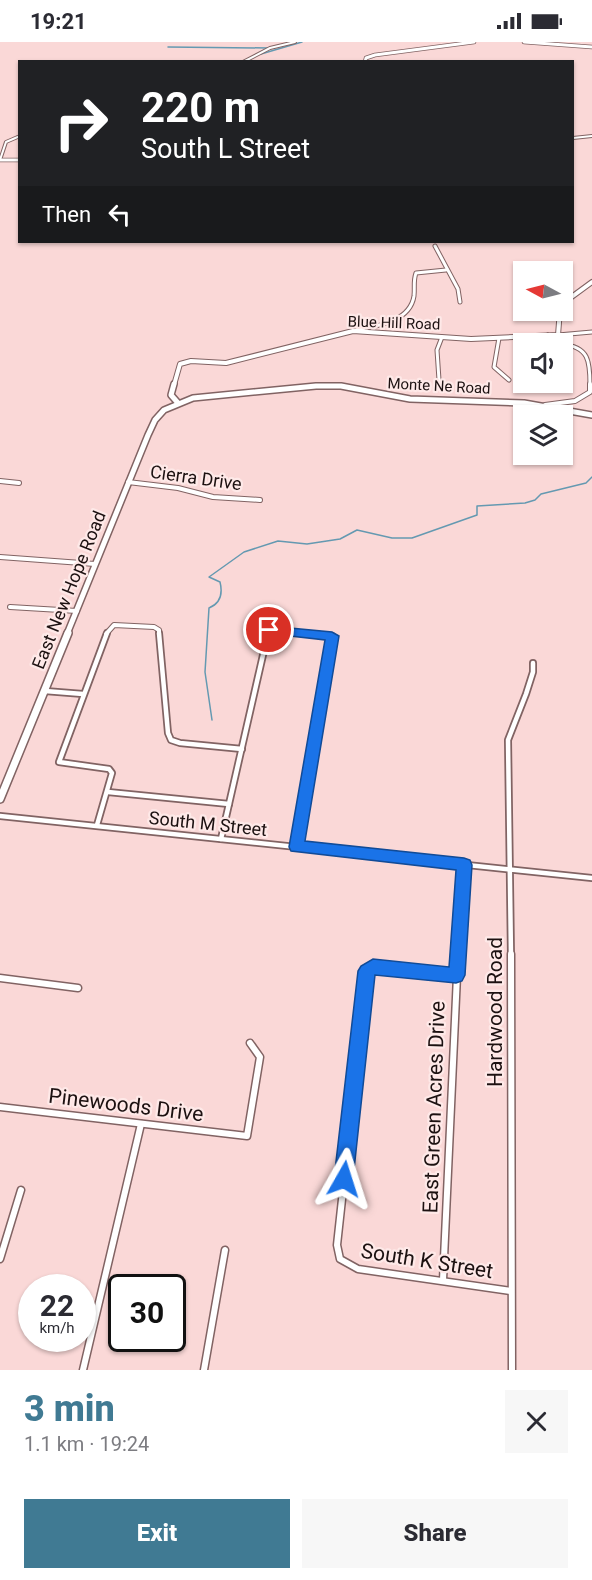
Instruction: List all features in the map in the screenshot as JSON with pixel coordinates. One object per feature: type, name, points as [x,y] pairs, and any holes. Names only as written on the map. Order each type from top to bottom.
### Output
[{"type":"street","points":[[247,60],[270,48],[295,42]]},
{"type":"street","points":[[366,60],[375,55],[474,42]]},
{"type":"street","points":[[524,42],[592,47]]},
{"type":"street","points":[[574,138],[592,136]]},
{"type":"street","points":[[18,137],[6,142],[0,160],[18,160]]},
{"type":"street","points":[[435,246],[458,289],[460,302]]},
{"type":"street","points":[[353,331],[380,324],[404,313],[414,298],[413,281],[416,273],[446,270]]},
{"type":"street","points":[[573,296],[592,282]]},
{"type":"street","name":"Blue Hill Road","points":[[178,403],[171,395],[171,389],[180,364],[191,361],[226,363],[353,331],[442,337],[513,337]]},
{"type":"street","points":[[573,333],[592,332]]},
{"type":"street","points":[[440,380],[437,350],[442,337]]},
{"type":"street","points":[[499,338],[493,364],[496,371],[509,380]]},
{"type":"street","points":[[545,405],[582,399],[590,392],[589,369],[584,352],[579,347],[573,346]]},
{"type":"street","name":"Monte Ne Road","points":[[178,403],[208,394],[326,385],[410,399],[545,405]]},
{"type":"street","name":"East New Hope Road","points":[[0,799],[155,420],[164,410],[178,403]]},
{"type":"street","name":"Monte Ne Road","points":[[573,411],[592,415]]},
{"type":"street","points":[[0,481],[19,483]]},
{"type":"street","name":"Cierra Drive","points":[[128,482],[178,488],[213,497],[260,500]]},
{"type":"street","points":[[0,557],[95,564]]},
{"type":"street","points":[[10,607],[77,611]]},
{"type":"street","points":[[97,825],[112,773],[109,769],[59,762],[109,628],[117,624],[154,627],[159,630],[168,733],[171,740],[180,744],[242,749]]},
{"type":"street","points":[[221,839],[269,630],[332,636],[296,847]]},
{"type":"street","name":"Hardwood Road","points":[[512,1368],[508,740],[526,694],[533,672],[533,663]]},
{"type":"street","points":[[45,691],[83,694]]},
{"type":"street","points":[[108,792],[229,804]]},
{"type":"street","name":"South M Street","points":[[0,816],[592,878]]},
{"type":"street","name":"East Green Acres Drive","points":[[443,1280],[456,975],[464,865]]},
{"type":"street","name":"South K Street","points":[[456,975],[373,967],[367,971],[364,981],[337,1245],[340,1259],[348,1266],[358,1269],[511,1291]]},
{"type":"street","points":[[0,978],[78,988]]},
{"type":"street","name":"Pinewoods Drive","points":[[0,1107],[247,1136],[260,1057],[250,1043]]},
{"type":"street","points":[[83,1370],[141,1124]]},
{"type":"street","points":[[0,1259],[21,1190]]},
{"type":"street","points":[[204,1370],[225,1250]]},
{"type":"waterway","points":[[261,54],[302,42]]},
{"type":"waterway","points":[[168,47],[268,48]]},
{"type":"waterway","points":[[212,720],[205,672],[209,608],[219,601],[221,590],[220,582],[209,577],[244,552],[278,541],[307,544],[340,539],[357,530],[392,538],[412,538],[477,515],[477,506],[525,503],[535,500],[541,494],[586,483],[592,477]]},
{"type":"route","points":[[269,630],[332,636],[296,847],[464,865],[456,975],[373,967],[367,971],[364,981],[344,1179]]}]
